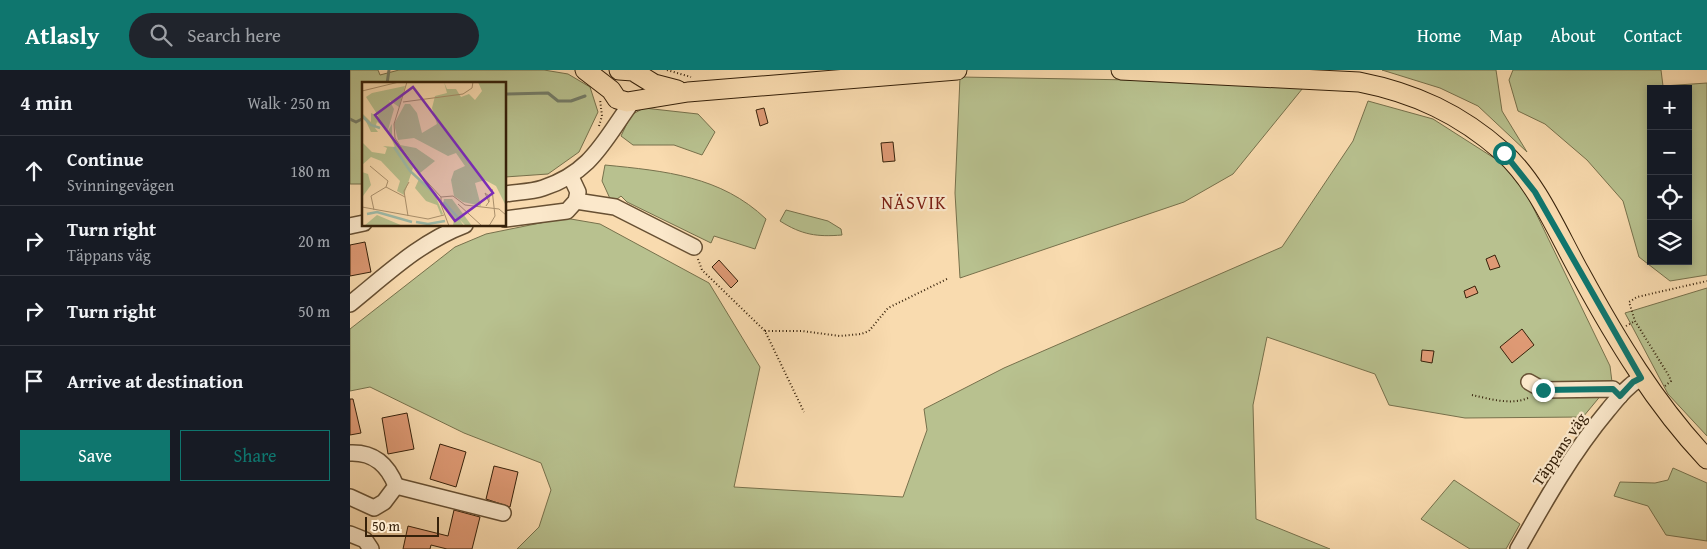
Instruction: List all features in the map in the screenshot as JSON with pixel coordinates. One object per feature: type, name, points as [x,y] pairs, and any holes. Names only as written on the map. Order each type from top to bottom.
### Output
[{"type":"main road","points":[[585,70],[608,94],[622,102],[688,92],[957,70]]},
{"type":"main road","points":[[619,70],[654,84],[688,92]]},
{"type":"main road","points":[[1121,70],[1359,82],[1395,89],[1452,114],[1469,125],[1504,153],[1530,185],[1641,378],[1707,460]]},
{"type":"main road","points":[[608,94],[612,80],[632,74]]},
{"type":"main road","points":[[632,74],[642,91],[634,100]]},
{"type":"street","points":[[506,194],[542,189],[571,177],[592,159],[603,133],[608,94]]},
{"type":"street","points":[[603,133],[634,100]]},
{"type":"street","points":[[506,218],[567,211],[576,201],[578,192],[571,177]]},
{"type":"street","points":[[576,201],[615,207],[694,247]]},
{"type":"street","points":[[350,304],[418,248],[444,233],[462,226]]},
{"type":"street","name":"Täppans väg","points":[[1518,549],[1561,474],[1595,425],[1633,382],[1641,378]]},
{"type":"street","points":[[1529,382],[1543,390],[1613,389],[1620,396]]},
{"type":"street","points":[[350,453],[377,458],[391,472],[396,486]]},
{"type":"street","points":[[350,497],[374,508],[384,502],[396,486]]},
{"type":"street","points":[[396,486],[503,514]]},
{"type":"street","points":[[350,534],[366,540],[371,549]]},
{"type":"path","points":[[603,133],[602,116],[608,94]]},
{"type":"path","points":[[694,247],[702,270],[764,331],[804,412]]},
{"type":"path","points":[[764,331],[802,331],[840,336],[861,334],[869,331],[888,308],[949,278]]},
{"type":"path","points":[[1654,396],[1671,381],[1635,321],[1629,302],[1637,297],[1707,281]]},
{"type":"path","points":[[1621,329],[1635,321]]},
{"type":"path","points":[[1472,395],[1496,401],[1525,399],[1543,390]]},
{"type":"green space","points":[[350,70],[378,70],[380,75],[399,70],[544,70],[568,74],[590,87],[598,112],[579,152],[548,174],[506,177],[506,82],[362,82],[362,184],[350,184]]},
{"type":"green space","points":[[1382,70],[1496,70],[1502,111],[1527,152],[1478,106],[1440,88]]},
{"type":"green space","points":[[1513,70],[1661,70],[1663,85],[1647,85],[1647,263],[1639,257],[1623,201],[1587,160],[1545,124],[1518,111],[1509,80]]},
{"type":"green space","points":[[960,77],[1307,83],[1233,174],[1184,202],[960,278],[955,193]]},
{"type":"green space","points":[[1707,83],[1707,275],[1670,281],[1649,265],[1692,265],[1692,85],[1678,85]]},
{"type":"green space","points":[[1368,101],[1433,119],[1516,172],[1610,366],[1612,382],[1583,417],[1465,418],[1389,405],[1375,374],[1267,337],[1253,405],[1256,519],[1330,549],[517,549],[539,527],[551,490],[541,463],[464,433],[370,387],[350,391],[350,329],[455,247],[486,234],[565,218],[600,224],[709,283],[760,367],[734,487],[903,497],[927,430],[924,409],[1004,368],[1282,247],[1353,141]]},
{"type":"green space","points":[[644,108],[698,114],[715,132],[702,155],[674,145],[633,145],[621,136],[631,115]]},
{"type":"green space","points":[[605,165],[670,173],[691,178],[730,193],[766,219],[755,249],[714,236],[711,243],[627,202],[621,196],[612,203],[602,181]]},
{"type":"green space","points":[[786,210],[828,221],[841,229],[842,235],[817,235],[795,229],[780,221]]},
{"type":"green space","points":[[1707,288],[1707,436],[1668,394],[1625,313]]},
{"type":"green space","points":[[1673,468],[1707,483],[1707,541],[1666,535],[1648,506],[1614,496],[1620,482],[1655,483],[1668,480]]},
{"type":"green space","points":[[1454,480],[1520,524],[1506,549],[1470,549],[1421,519]]},
{"type":"building","points":[[764,108],[768,123],[760,126],[756,110]]},
{"type":"building","points":[[893,142],[895,161],[883,162],[881,143]]},
{"type":"building","points":[[365,242],[371,272],[350,276],[350,245]]},
{"type":"building","points":[[1495,255],[1500,267],[1490,270],[1486,259]]},
{"type":"building","points":[[719,260],[738,281],[731,288],[712,267]]},
{"type":"building","points":[[1475,286],[1478,293],[1466,298],[1464,291]]},
{"type":"building","points":[[1522,329],[1534,345],[1512,363],[1500,347]]},
{"type":"building","points":[[1422,350],[1434,351],[1432,363],[1421,361]]},
{"type":"building","points":[[350,399],[353,399],[361,433],[350,435]]},
{"type":"building","points":[[407,413],[414,449],[388,454],[382,418]]},
{"type":"building","points":[[440,444],[466,452],[456,487],[430,479]]},
{"type":"building","points":[[494,466],[518,472],[510,507],[486,499]]},
{"type":"building","points":[[454,510],[480,517],[472,549],[447,549],[431,545],[430,549],[403,549],[408,526],[448,536]]},
{"type":"waterway","points":[[387,82],[389,70]]},
{"type":"waterway","points":[[506,94],[548,93],[558,101],[571,101],[585,96]]},
{"type":"waterway","points":[[350,119],[356,122],[362,119]]},
{"type":"district","name":"NÄSVIK","points":[[914,202]]},
{"type":"route","points":[[1504,153],[1535,192],[1641,378],[1633,382],[1620,396],[1613,389],[1543,390]]}]
